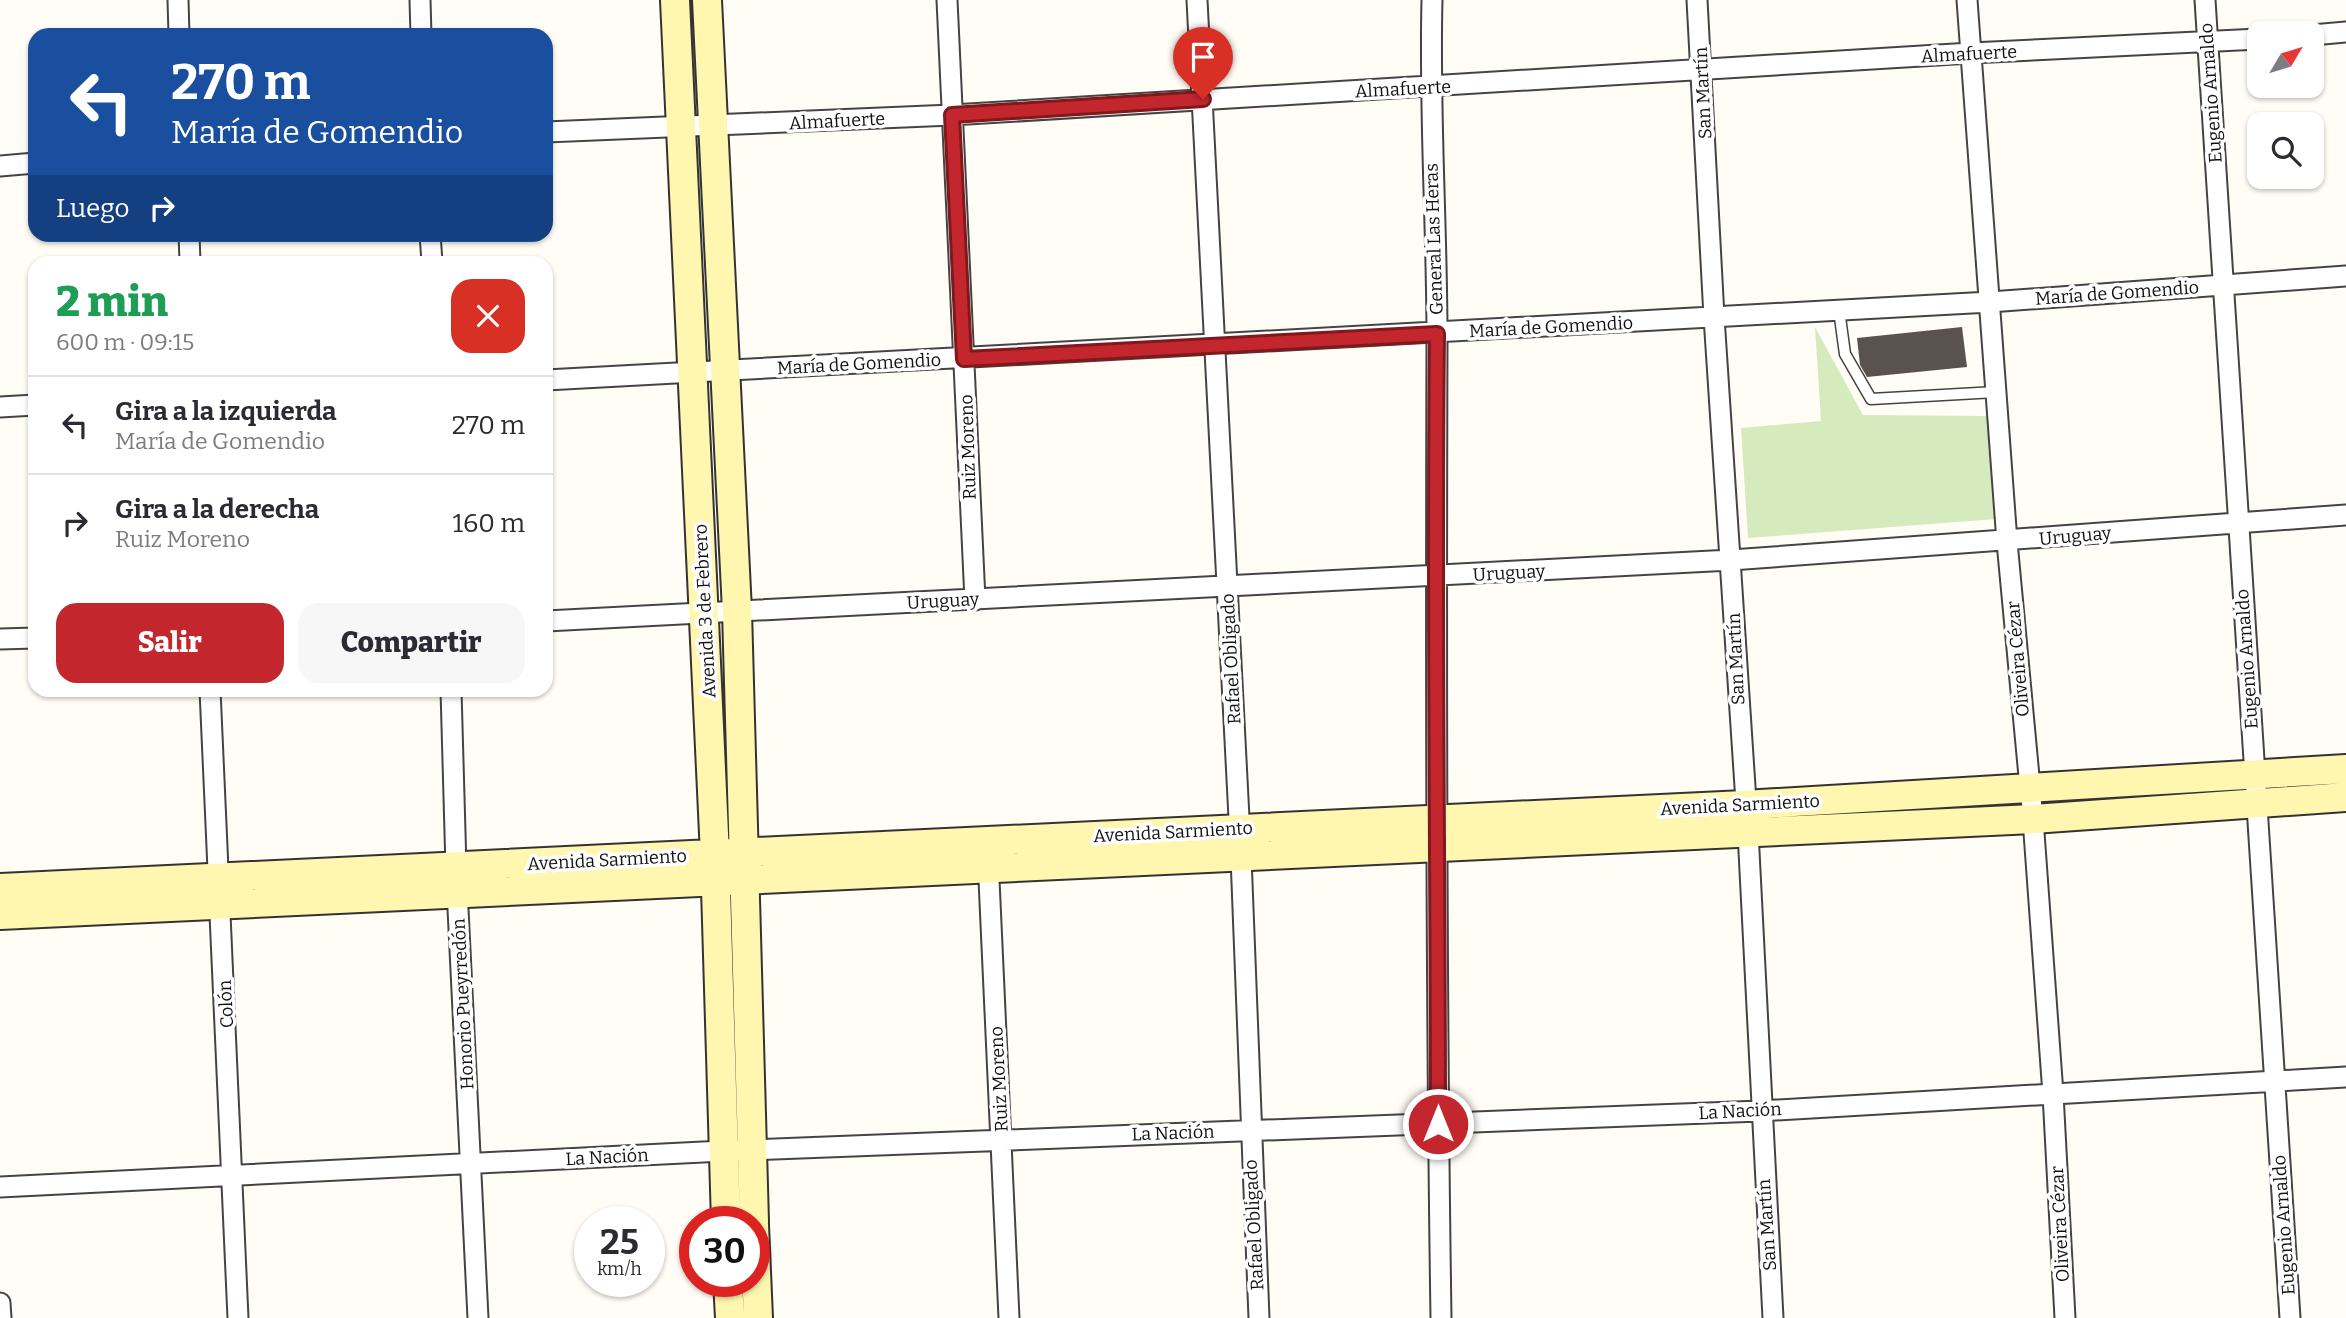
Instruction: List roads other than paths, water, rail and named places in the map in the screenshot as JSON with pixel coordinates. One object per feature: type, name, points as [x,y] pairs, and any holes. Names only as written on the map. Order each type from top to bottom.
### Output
[{"type":"main road","name":"Avenida 3 de Febrero","points":[[676,0],[715,855],[734,873],[753,1206]]},
{"type":"main road","name":"Avenida 3 de Febrero","points":[[708,0],[737,611],[734,873],[723,1151],[725,1206]]},
{"type":"main road","name":"Avenida Sarmiento","points":[[0,888],[221,891],[457,880],[989,868],[1241,857],[1438,834],[1746,819],[2033,819],[2256,790],[2346,769]]},
{"type":"main road","name":"Avenida Sarmiento","points":[[1746,819],[2031,788],[2256,790],[2346,797]]},
{"type":"main road","name":"Avenida Sarmiento","points":[[734,873],[986,841],[1239,828],[1438,834]]},
{"type":"main road","name":"Avenida Sarmiento","points":[[457,880],[715,855]]},
{"type":"main road","name":"Avenida Sarmiento","points":[[0,915],[221,891]]},
{"type":"main road","points":[[729,1297],[730,1318]]},
{"type":"main road","name":"Avenida 3 de Febrero","points":[[757,1297],[758,1318]]},
{"type":"street","points":[[178,0],[179,28]]},
{"type":"street","points":[[420,0],[421,28]]},
{"type":"street","name":"Ruiz Moreno","points":[[947,0],[975,600]]},
{"type":"street","name":"Rafael Obligado","points":[[1196,0],[1241,857],[1259,1318]]},
{"type":"street","name":"General Las Heras","points":[[1432,0],[1430,88],[1437,334],[1434,577],[1441,1318]]},
{"type":"street","name":"San Martín","points":[[1698,0],[1773,1318]]},
{"type":"street","name":"Oliveira Cézar","points":[[1966,0],[2007,542],[2031,788],[2053,1094],[2065,1318]]},
{"type":"street","name":"Eugenio Arnaldo","points":[[2205,0],[2290,1318]]},
{"type":"street","points":[[2324,34],[2346,33]]},
{"type":"street","name":"Almafuerte","points":[[553,132],[952,115],[1971,53],[2247,40]]},
{"type":"street","points":[[0,166],[28,164]]},
{"type":"street","name":"María de Gomendio","points":[[553,380],[1437,334],[1990,302],[2346,276]]},
{"type":"street","points":[[0,407],[28,405]]},
{"type":"street","name":"Uruguay","points":[[553,621],[1731,560],[2346,516]]},
{"type":"street","points":[[0,639],[28,638]]},
{"type":"street","name":"Colón","points":[[210,697],[234,1177],[238,1318]]},
{"type":"street","name":"Honorio Pueyrredón","points":[[451,697],[457,880],[478,1318]]},
{"type":"street","name":"Ruiz Moreno","points":[[986,841],[1009,1318]]},
{"type":"street","name":"La Nación","points":[[0,1187],[723,1151],[1760,1111],[2274,1079],[2346,1077]]},
{"type":"street","points":[[0,1303],[1,1318]]},
{"type":"lane","points":[[1839,310],[1845,354],[1871,399],[1996,391]]}]
